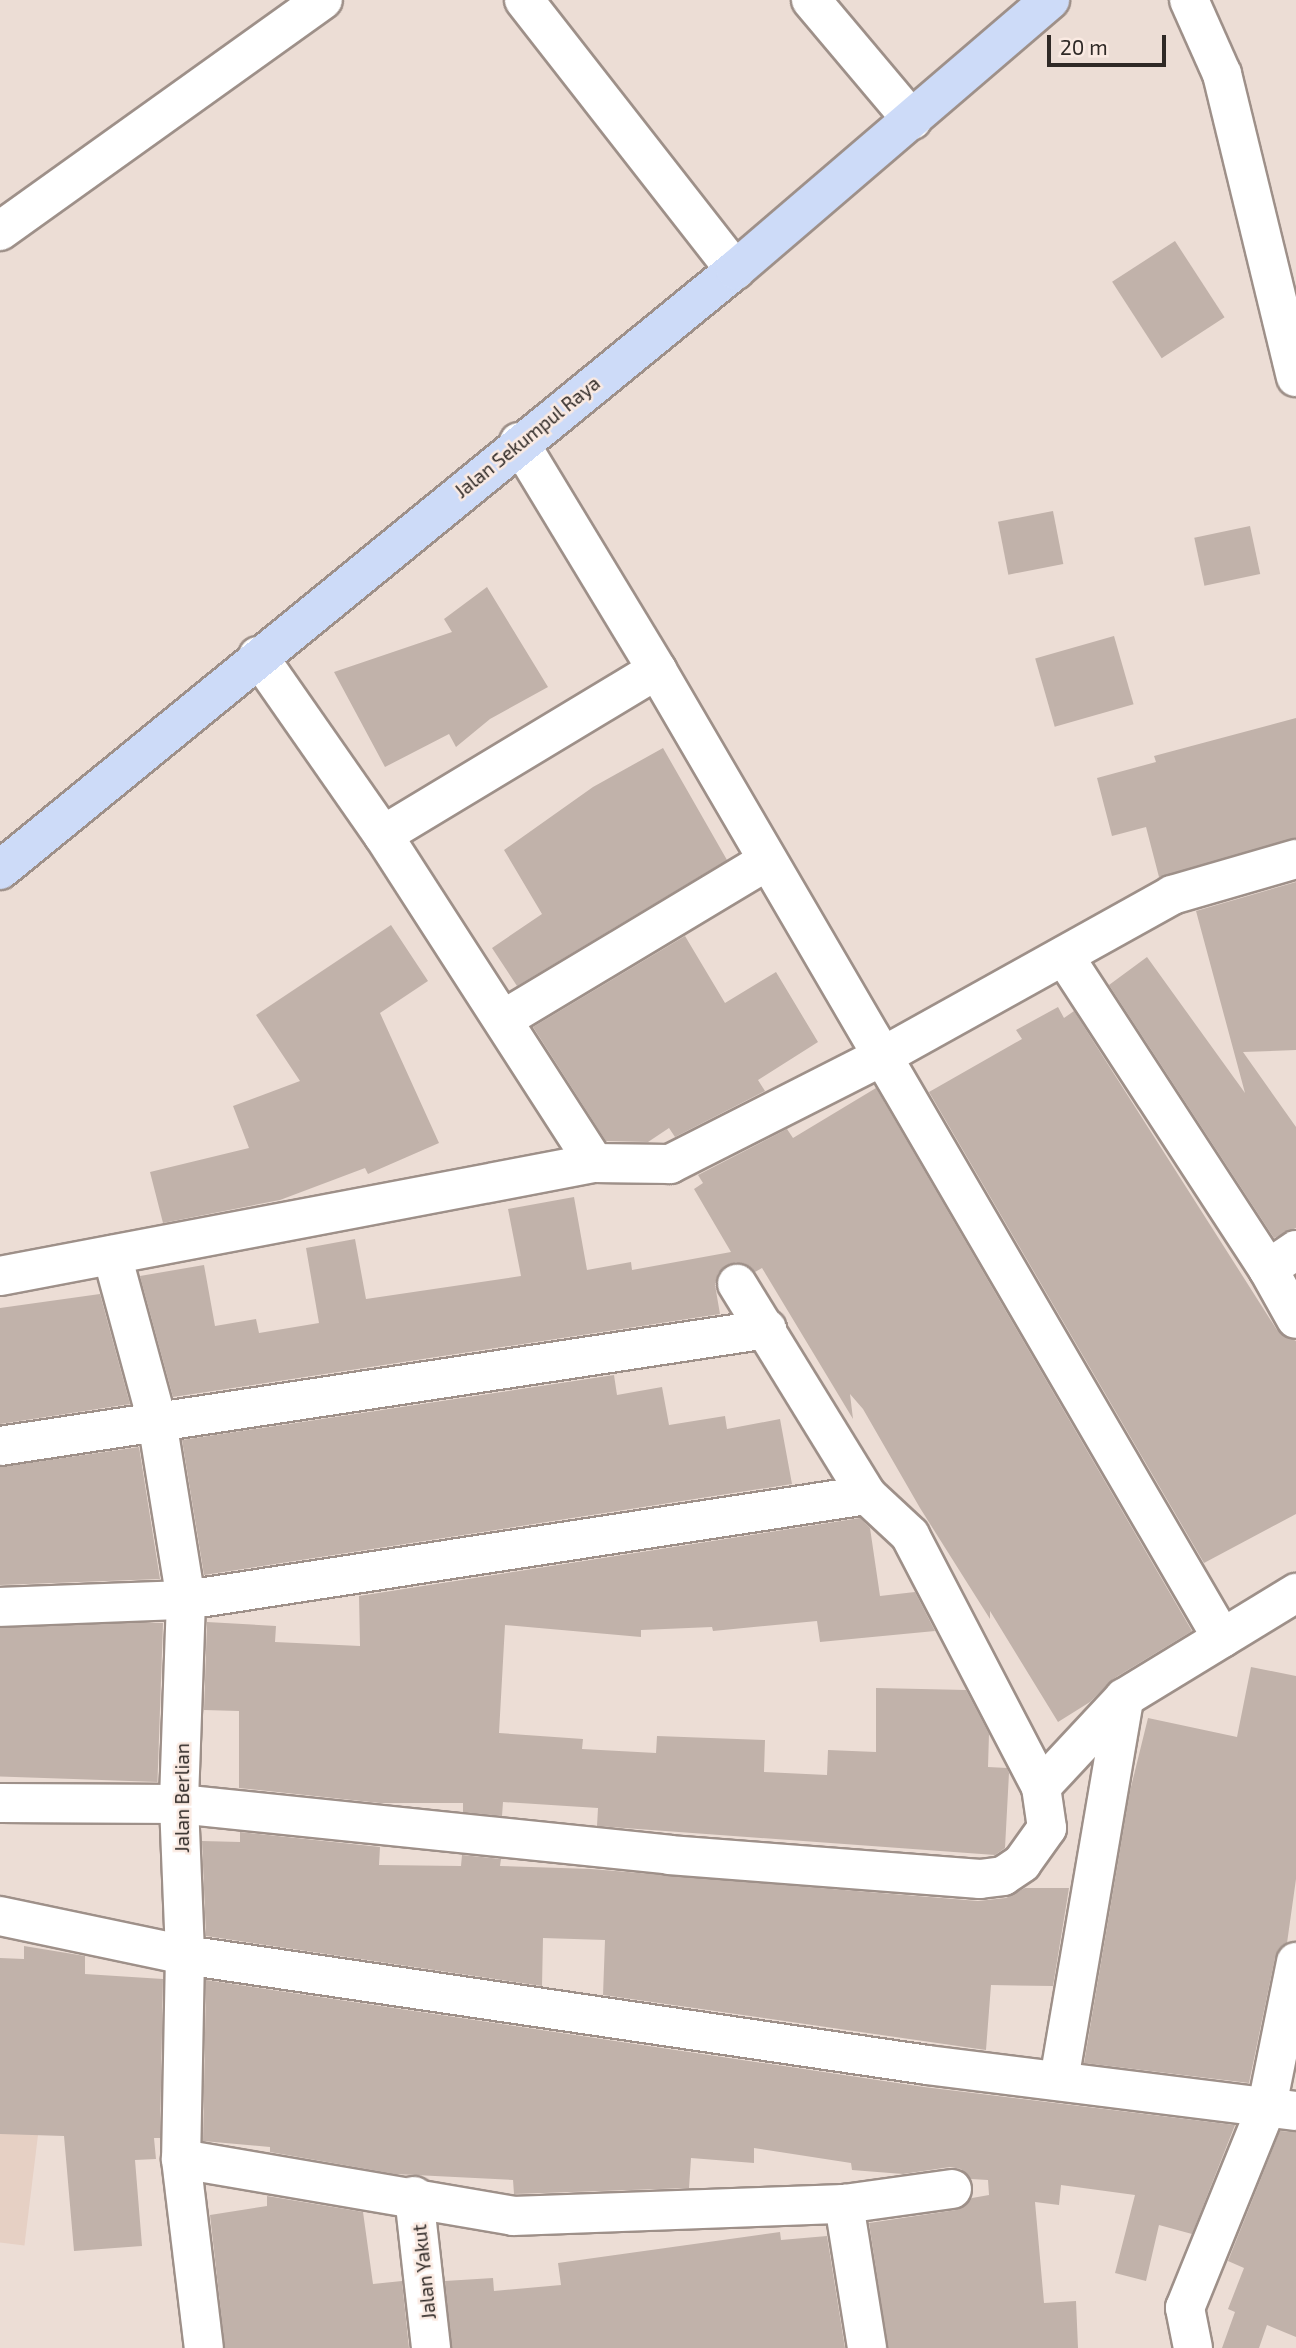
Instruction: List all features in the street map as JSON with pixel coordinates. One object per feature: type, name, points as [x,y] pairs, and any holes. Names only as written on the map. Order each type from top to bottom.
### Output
[{"type":"main road","name":"Jalan Sekumpul Raya","points":[[0,870],[519,442],[735,270],[1050,0]]},
{"type":"street","points":[[0,231],[323,0]]},
{"type":"street","points":[[524,0],[735,270]]},
{"type":"street","points":[[811,0],[912,120]]},
{"type":"street","points":[[1189,0],[1223,74],[1296,377]]},
{"type":"street","points":[[519,442],[657,670],[1222,1638]]},
{"type":"street","points":[[258,656],[383,835],[504,1019],[594,1163]]},
{"type":"street","points":[[383,835],[657,670]]},
{"type":"street","points":[[0,1276],[594,1163],[670,1164],[883,1056],[1172,895],[1296,859]]},
{"type":"street","points":[[504,1019],[767,861]]},
{"type":"street","points":[[1064,956],[1282,1259],[1296,1320]]},
{"type":"street","name":"Jalan Berlian","points":[[112,1255],[157,1421],[186,1600],[179,1804],[185,1955],[181,2159],[204,2348]]},
{"type":"street","points":[[0,1803],[179,1804],[669,1855],[980,1879],[1003,1877],[1022,1863],[1047,1828],[1041,1787],[910,1535],[867,1494],[737,1284]]},
{"type":"street","points":[[0,1446],[767,1329]]},
{"type":"street","points":[[0,1607],[186,1600],[867,1494]]},
{"type":"street","points":[[1041,1787],[1124,1698],[1296,1593]]},
{"type":"street","points":[[1059,2080],[1124,1698]]},
{"type":"street","points":[[0,1916],[185,1955],[927,2065],[1281,2108]]},
{"type":"street","points":[[1193,2348],[1185,2308],[1281,2108],[1296,1962]]},
{"type":"street","points":[[181,2159],[414,2196],[513,2216],[844,2204],[952,2189]]},
{"type":"street","name":"Jalan Yakut","points":[[414,2196],[431,2348]]},
{"type":"street","points":[[844,2204],[867,2348]]},
{"type":"shaded area","points":[[0,2026],[51,2032],[24,2246],[0,2243]]},
{"type":"building","points":[[1175,241],[1225,317],[1162,358],[1112,282]]},
{"type":"building","points":[[1053,511],[1063,564],[1008,575],[998,522]]},
{"type":"building","points":[[1250,526],[1260,574],[1204,586],[1194,538]]},
{"type":"building","points":[[487,587],[548,687],[490,719],[456,747],[449,734],[385,767],[334,672],[452,632],[444,619]]},
{"type":"building","points":[[1114,636],[1134,704],[1055,727],[1035,659]]},
{"type":"building","points":[[1296,718],[1296,838],[1159,877],[1146,827],[1112,836],[1097,778],[1156,762],[1154,756]]},
{"type":"building","points":[[663,748],[727,860],[517,986],[492,948],[542,914],[504,850],[593,787]]},
{"type":"building","points":[[1296,882],[1296,1050],[1243,1052],[1296,1127],[1296,1228],[1274,1238],[1109,985],[1147,957],[1245,1093],[1196,911]]},
{"type":"building","points":[[391,925],[428,981],[380,1013],[439,1143],[368,1174],[365,1168],[280,1200],[163,1223],[150,1172],[249,1148],[233,1106],[300,1081],[256,1015]]},
{"type":"building","points":[[685,936],[725,1003],[776,972],[818,1042],[758,1080],[765,1091],[675,1137],[669,1128],[648,1142],[606,1141],[533,1027]]},
{"type":"building","points":[[1058,1007],[1064,1018],[1074,1011],[1277,1330],[1296,1341],[1296,1514],[1204,1563],[929,1092],[1022,1039],[1016,1030]]},
{"type":"building","points":[[876,1088],[1192,1631],[1113,1679],[1090,1702],[1058,1722],[990,1611],[990,1619],[920,1508],[863,1409],[850,1394],[853,1419],[762,1268],[755,1272],[736,1262],[718,1273],[715,1285],[720,1314],[173,1397],[140,1276],[204,1265],[215,1326],[256,1319],[259,1333],[319,1323],[306,1248],[355,1239],[366,1299],[521,1276],[508,1209],[574,1197],[587,1270],[631,1262],[632,1270],[731,1252],[694,1189],[703,1183],[698,1175],[787,1129],[793,1138]]},
{"type":"building","points":[[100,1294],[130,1404],[0,1424],[0,1308]]},
{"type":"building","points":[[614,1375],[617,1395],[662,1387],[669,1425],[725,1416],[727,1429],[780,1419],[792,1484],[204,1575],[182,1440]]},
{"type":"building","points":[[139,1447],[160,1579],[0,1585],[0,1467]]},
{"type":"building","points":[[860,1518],[870,1528],[880,1596],[915,1592],[935,1631],[820,1642],[817,1621],[713,1631],[712,1627],[641,1630],[641,1637],[505,1625],[499,1733],[583,1739],[582,1749],[656,1753],[657,1736],[765,1740],[764,1772],[827,1775],[828,1750],[876,1752],[876,1688],[966,1690],[989,1734],[988,1767],[1007,1768],[1009,1773],[1005,1848],[995,1855],[597,1826],[598,1808],[503,1802],[502,1816],[463,1812],[463,1803],[380,1803],[239,1788],[239,1711],[204,1710],[207,1622],[276,1626],[275,1642],[360,1646],[359,1596]]},
{"type":"building","points":[[0,1617],[163,1623],[157,1782],[0,1776]]},
{"type":"building","points":[[1251,1667],[1296,1676],[1296,1879],[1287,1943],[1275,1958],[1249,2083],[1084,2063],[1130,1791],[1148,1718],[1237,1737]]},
{"type":"building","points":[[240,1832],[380,1847],[379,1865],[461,1866],[462,1855],[501,1859],[500,1866],[591,1869],[978,1901],[1006,1898],[1025,1888],[1069,1888],[1053,1986],[991,1985],[986,2050],[603,1995],[605,1940],[543,1938],[542,1986],[206,1936],[202,1841],[240,1842]]},
{"type":"building","points":[[24,1946],[85,1956],[85,1974],[163,1979],[160,2138],[154,2138],[156,2159],[135,2160],[142,2246],[74,2251],[64,2136],[0,2134],[0,1958],[24,1959]]},
{"type":"building","points":[[206,1980],[924,2087],[1235,2125],[1192,2234],[1159,2225],[1146,2281],[1115,2273],[1135,2195],[1061,2185],[1059,2205],[1035,2202],[1044,2303],[1076,2301],[1078,2348],[888,2348],[869,2223],[956,2210],[972,2198],[989,2195],[988,2180],[971,2179],[961,2169],[950,2167],[903,2174],[852,2170],[851,2163],[754,2148],[754,2163],[691,2158],[689,2188],[514,2194],[513,2180],[395,2174],[270,2152],[270,2147],[203,2141]]},
{"type":"building","points":[[1280,2131],[1296,2132],[1296,2337],[1267,2325],[1259,2348],[1222,2348],[1235,2312],[1228,2309],[1244,2268],[1228,2261]]},
{"type":"building","points":[[267,2196],[363,2212],[373,2284],[402,2281],[409,2348],[225,2348],[210,2215],[267,2206]]},
{"type":"building","points":[[780,2232],[781,2240],[827,2236],[845,2348],[452,2348],[445,2281],[493,2278],[494,2291],[561,2285],[558,2263]]}]
